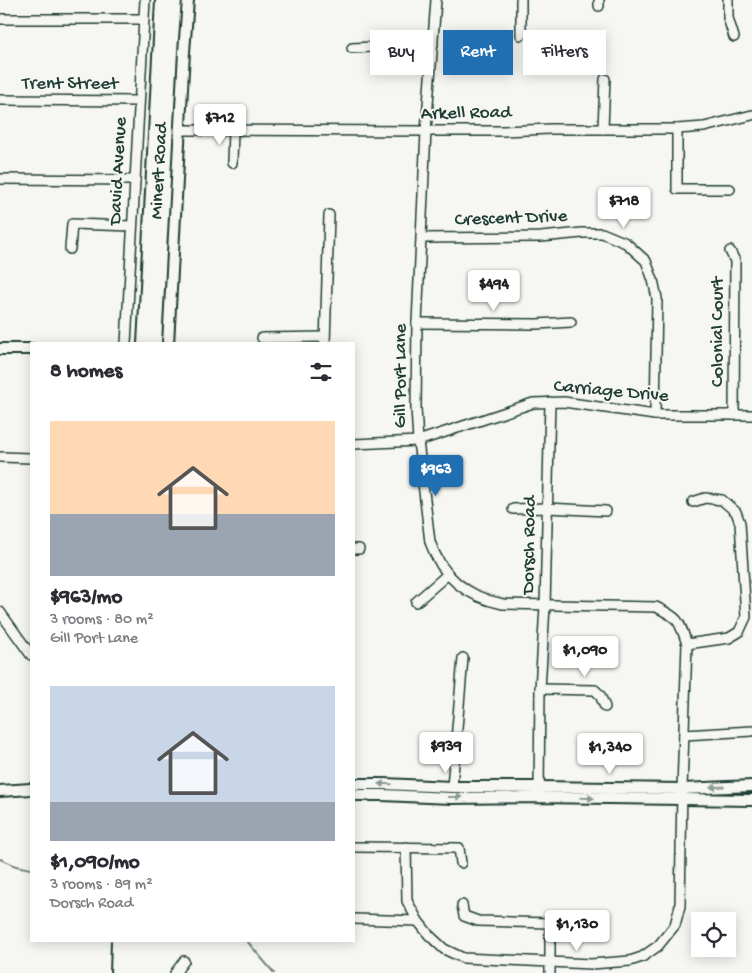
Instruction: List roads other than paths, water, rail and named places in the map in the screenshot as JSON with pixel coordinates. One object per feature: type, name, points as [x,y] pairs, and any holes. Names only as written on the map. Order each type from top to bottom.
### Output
[{"type":"street","name":"David Avenue","points":[[126,342],[145,0]]},
{"type":"street","name":"Minert Road","points":[[168,342],[188,0]]},
{"type":"street","name":"Gill Port Lane","points":[[433,44],[436,0]]},
{"type":"street","points":[[521,0],[521,34]]},
{"type":"street","points":[[728,0],[728,18],[734,37]]},
{"type":"street","points":[[0,19],[144,19]]},
{"type":"street","points":[[352,48],[370,47]]},
{"type":"street","name":"Gill Port Lane","points":[[406,847],[407,901],[418,921],[429,935],[444,949],[463,958],[550,962],[591,969],[630,961],[642,957],[658,946],[675,925],[680,906],[687,644],[680,622],[656,607],[545,606],[488,602],[464,589],[448,574],[434,554],[430,542],[427,529],[416,408],[417,324],[431,75]]},
{"type":"street","points":[[603,129],[605,79]]},
{"type":"street","name":"Trent Street","points":[[0,100],[139,101]]},
{"type":"street","name":"Arkell Road","points":[[179,130],[678,129],[704,127],[752,115]]},
{"type":"street","points":[[678,129],[677,189],[730,189]]},
{"type":"street","points":[[232,163],[233,130]]},
{"type":"street","points":[[0,179],[135,180]]},
{"type":"street","points":[[262,338],[325,340],[329,215]]},
{"type":"street","points":[[70,249],[72,224],[132,226]]},
{"type":"street","name":"Crescent Drive","points":[[422,238],[541,237],[602,233],[626,242],[646,261],[657,298],[655,415]]},
{"type":"street","name":"Colonial Court","points":[[730,251],[735,262],[734,415]]},
{"type":"street","points":[[417,324],[537,324],[571,322]]},
{"type":"street","points":[[0,348],[30,349]]},
{"type":"street","name":"Dorsch Road","points":[[538,792],[550,402]]},
{"type":"street","name":"Carriage Drive","points":[[355,444],[418,441],[533,403],[587,404],[655,415],[752,415]]},
{"type":"street","points":[[0,457],[30,458]]},
{"type":"street","points":[[687,644],[729,638],[739,632],[746,617],[740,523],[736,512],[722,500],[705,498],[692,502]]},
{"type":"street","points":[[513,508],[606,511]]},
{"type":"street","points":[[416,602],[448,574]]},
{"type":"street","points":[[0,612],[30,654]]},
{"type":"street","points":[[452,787],[463,658]]},
{"type":"street","points":[[540,689],[595,690],[600,695],[605,707]]},
{"type":"street","points":[[684,734],[752,731]]},
{"type":"street","points":[[355,784],[538,792],[682,794],[752,800]]},
{"type":"street","points":[[682,794],[752,786]]},
{"type":"street","points":[[0,791],[30,789]]},
{"type":"street","points":[[355,795],[382,794],[451,798],[538,792]]},
{"type":"street","points":[[355,846],[459,848],[461,863]]},
{"type":"street","points":[[462,905],[464,916],[478,921],[550,923],[550,973]]},
{"type":"street","points":[[355,919],[418,921]]},
{"type":"street","points":[[175,973],[184,961]]},
{"type":"waterway","points":[[0,859],[16,866],[30,869]]},
{"type":"waterway","points":[[248,942],[274,973]]},
{"type":"railway","points":[[137,342],[155,0]]},
{"type":"railway","points":[[110,973],[111,942]]}]
